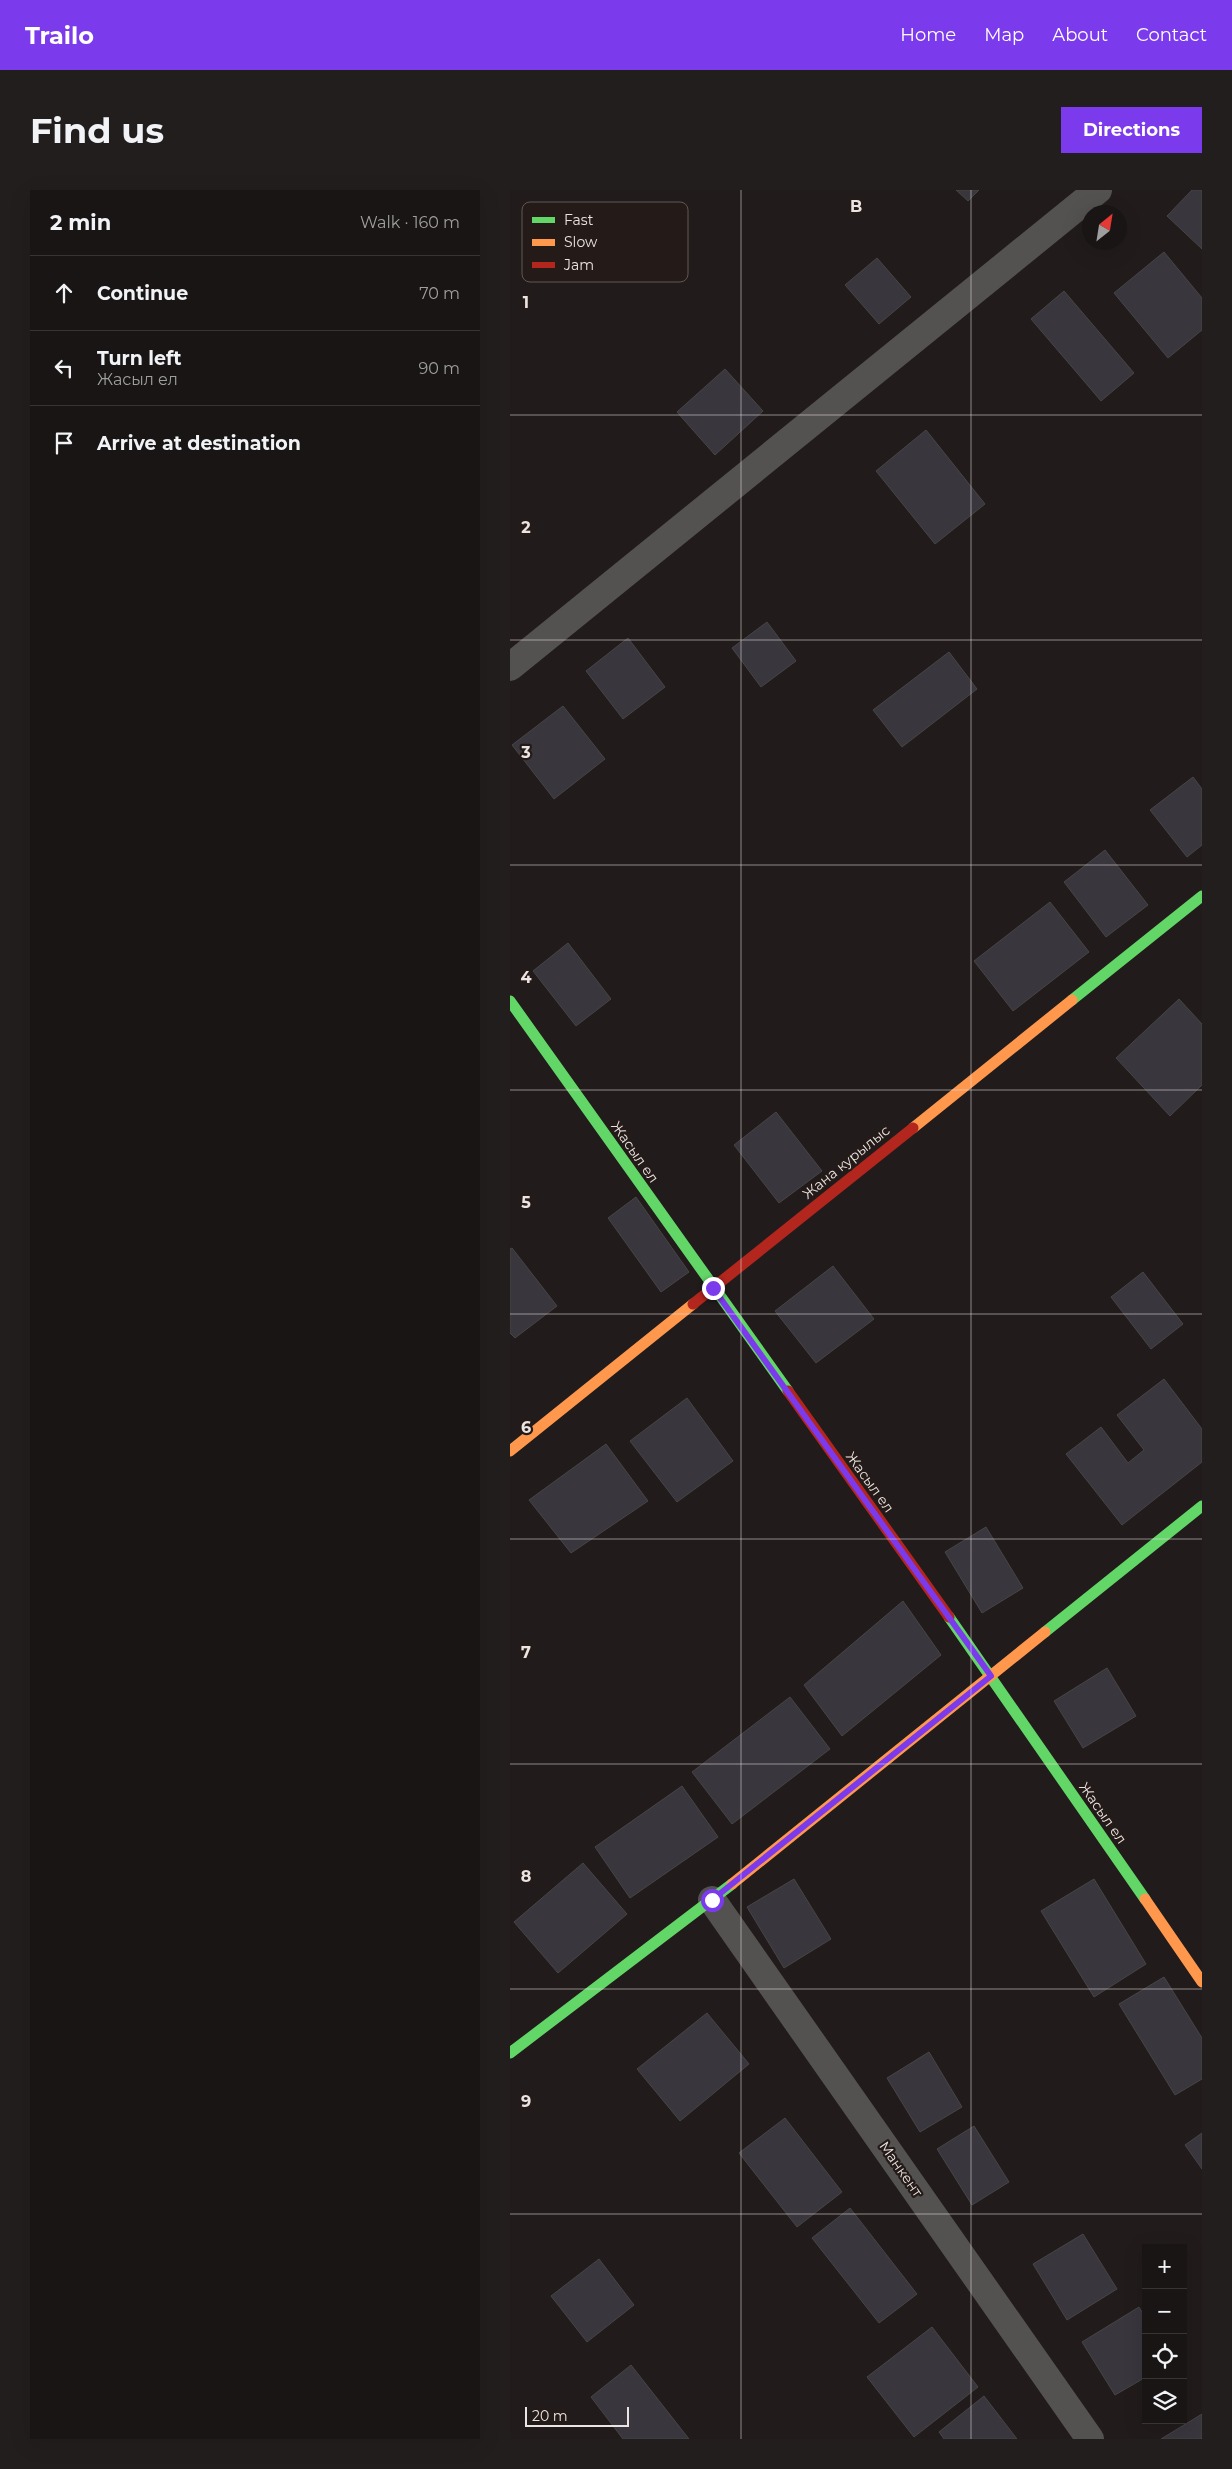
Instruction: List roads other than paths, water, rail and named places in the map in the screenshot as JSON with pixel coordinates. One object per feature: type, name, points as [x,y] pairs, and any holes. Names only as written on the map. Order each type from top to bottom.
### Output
[{"type":"street","points":[[510,667],[1098,190]]},
{"type":"street","name":"Жана курылыс","points":[[510,1452],[1202,896]]},
{"type":"street","name":"Жасыл ел","points":[[510,1001],[991,1676],[1202,1982]]},
{"type":"street","points":[[510,2054],[712,1900],[1202,1506]]},
{"type":"street","name":"Манкент","points":[[712,1900],[1090,2439]]}]
